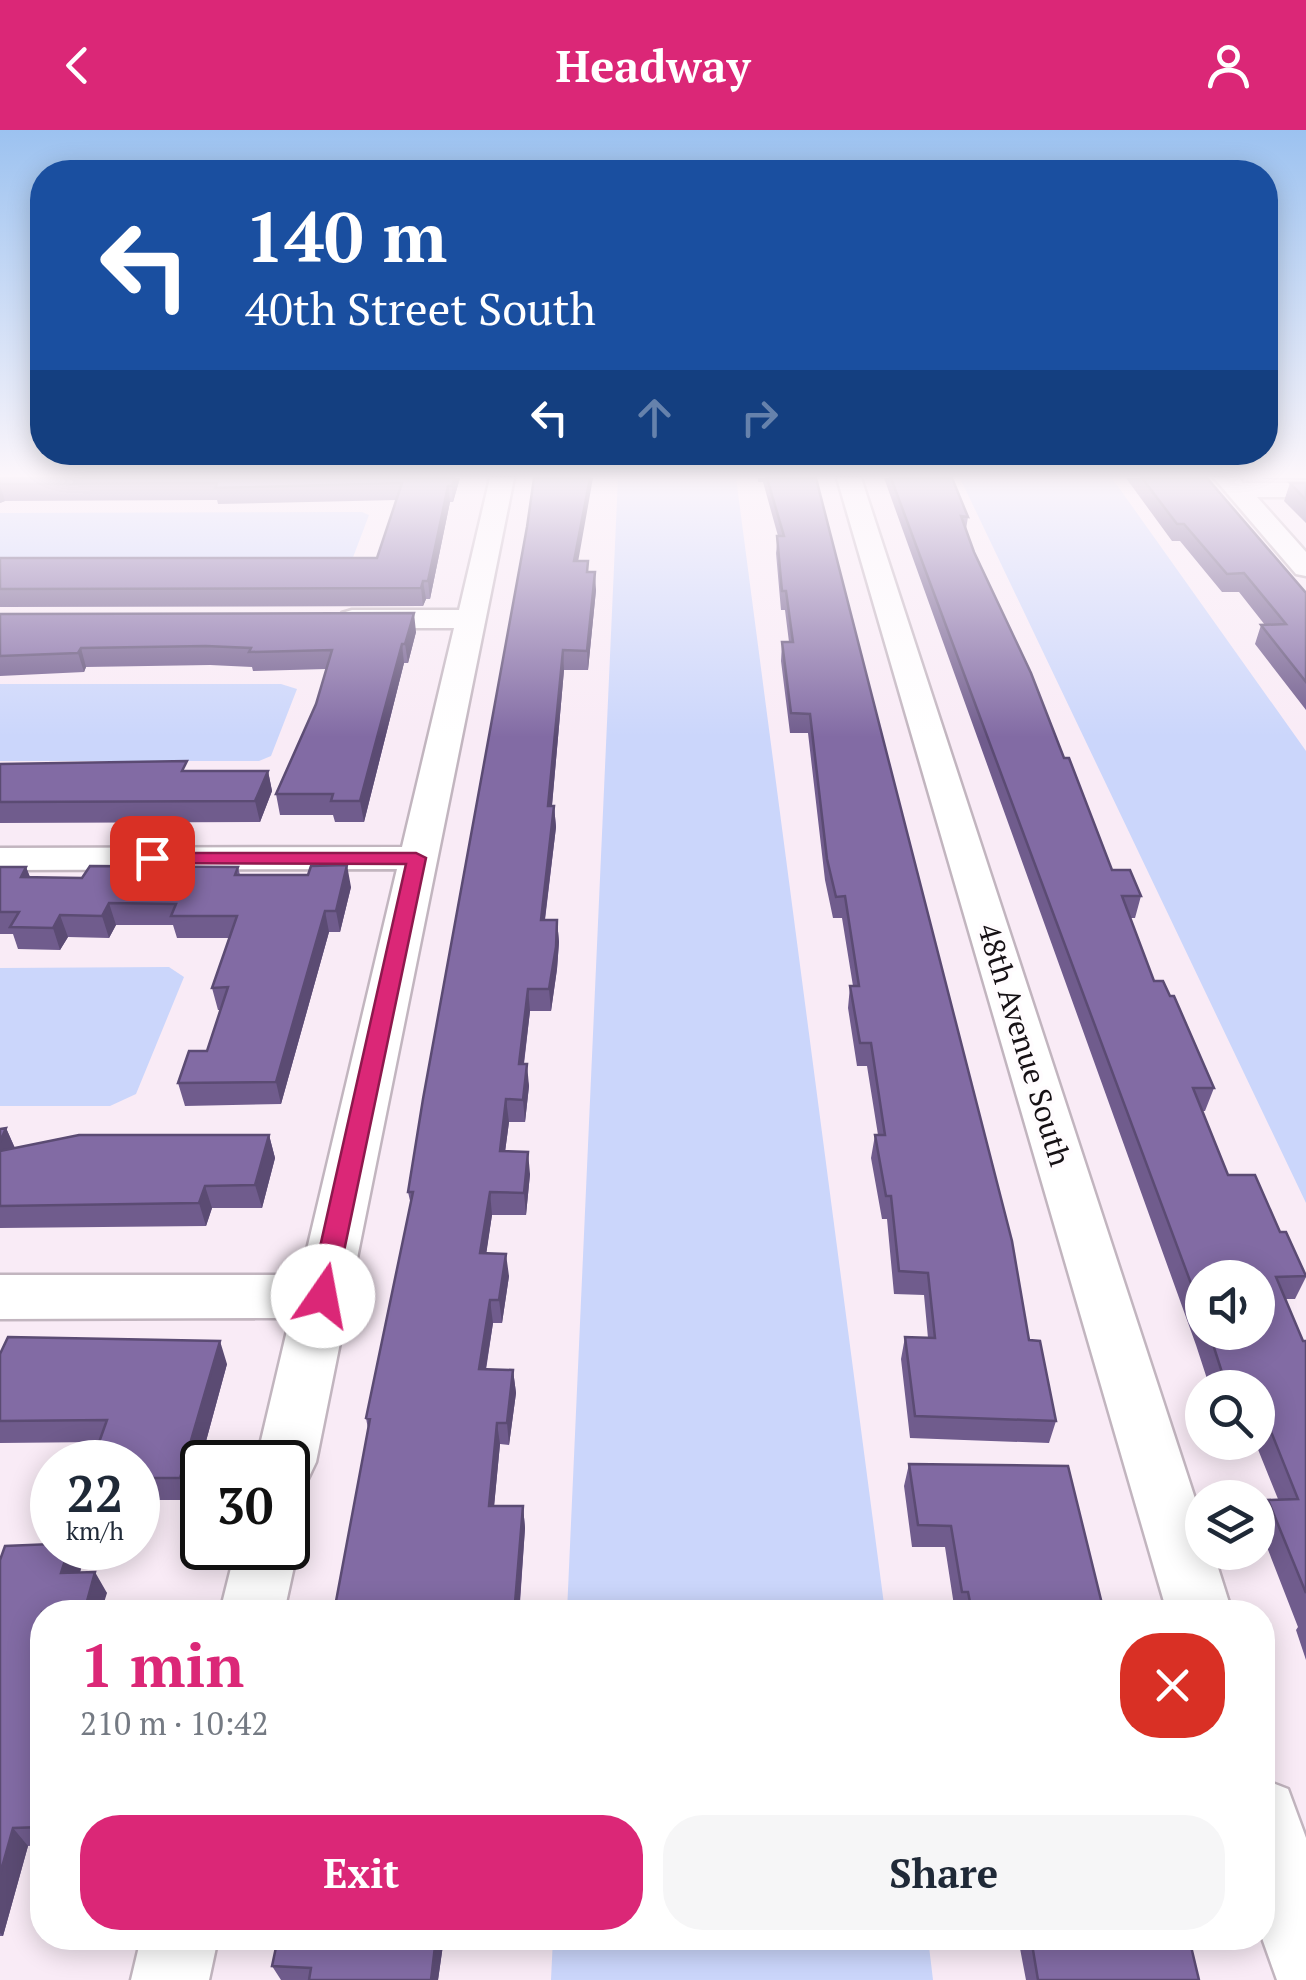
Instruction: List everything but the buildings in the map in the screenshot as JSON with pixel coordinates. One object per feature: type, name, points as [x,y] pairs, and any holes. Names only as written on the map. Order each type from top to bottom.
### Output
[{"type":"street","points":[[291,1440],[482,564]]},
{"type":"street","name":"48th Avenue South","points":[[876,564],[1196,1600]]},
{"type":"street","points":[[314,619],[470,619]]},
{"type":"street","points":[[0,859],[416,858]]},
{"type":"street","points":[[0,1297],[323,1296]]},
{"type":"street","points":[[255,1600],[262,1570]]},
{"type":"street","points":[[1275,1857],[1306,1956]]},
{"type":"street","points":[[170,1980],[177,1950]]},
{"type":"water","points":[[614,564],[747,564],[883,1600],[568,1600]]},
{"type":"water","points":[[1001,564],[1173,564],[1306,751],[1306,1203]]},
{"type":"water","points":[[0,684],[281,684],[297,689],[271,756],[259,761],[0,761]]},
{"type":"water","points":[[169,967],[184,977],[136,1094],[110,1106],[0,1106],[0,968]]},
{"type":"water","points":[[552,1950],[929,1950],[933,1980],[551,1980]]},
{"type":"route","points":[[152,858],[416,858],[323,1296]]}]
